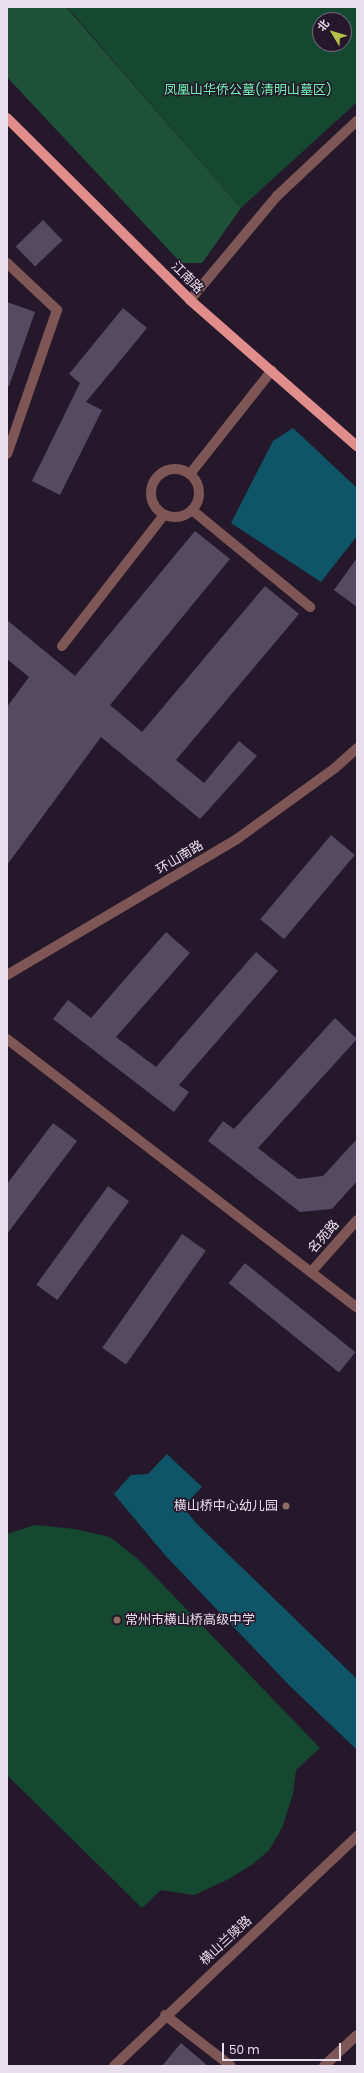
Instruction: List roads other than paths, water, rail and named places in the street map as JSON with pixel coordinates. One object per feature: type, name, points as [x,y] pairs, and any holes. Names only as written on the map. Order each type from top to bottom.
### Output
[{"type":"main road","name":"江南路","points":[[7,118],[190,300],[272,370],[357,446]]},
{"type":"street","points":[[190,300],[276,196],[357,121]]},
{"type":"street","points":[[7,263],[57,310],[7,454]]},
{"type":"street","points":[[190,474],[272,370]]},
{"type":"street","points":[[174,468],[190,474],[199,488],[197,504],[192,510],[179,517],[164,515],[152,501],[153,484],[165,471],[174,468]]},
{"type":"street","points":[[192,510],[310,607]]},
{"type":"street","points":[[62,646],[164,515]]},
{"type":"street","name":"环山南路","points":[[7,975],[237,839],[335,768],[357,748]]},
{"type":"street","points":[[7,1039],[357,1308]]},
{"type":"street","name":"名苑路","points":[[311,1272],[357,1220]]},
{"type":"street","name":"横山兰陵路","points":[[114,2066],[165,2015],[357,1836]]},
{"type":"street","points":[[165,2015],[231,2066]]},
{"type":"street","points":[[324,2066],[357,2035]]},
{"type":"water","points":[[293,428],[357,488],[357,536],[321,582],[231,523],[273,441]]},
{"type":"water","points":[[167,1454],[202,1487],[183,1507],[197,1524],[357,1679],[357,1750],[289,1685],[165,1555],[114,1494],[131,1475],[148,1474]]},
{"type":"place","name":"横山桥中心幼儿园","points":[[286,1506]]},
{"type":"place","name":"常州市横山桥高级中学","points":[[117,1620]]},
{"type":"park label","name":"凤凰山华侨公墓(清明山墓区)","points":[[248,90]]}]
